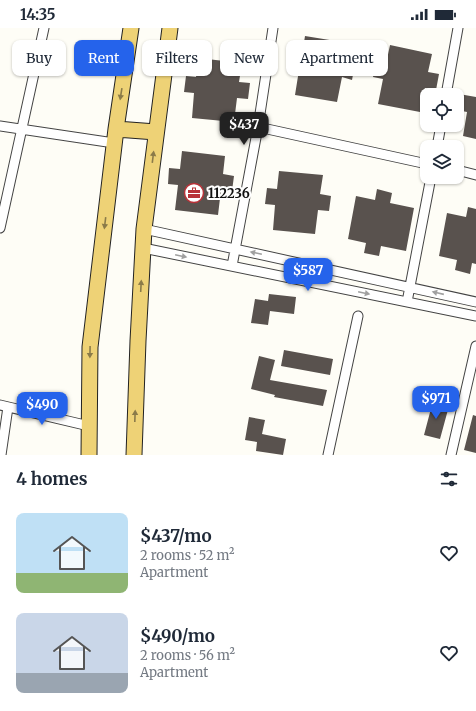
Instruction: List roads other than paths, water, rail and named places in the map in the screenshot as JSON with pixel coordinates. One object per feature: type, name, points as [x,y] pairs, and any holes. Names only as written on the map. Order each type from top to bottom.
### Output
[{"type":"main road","points":[[89,455],[90,346],[115,136],[131,28]]},
{"type":"main road","points":[[134,455],[144,230],[170,28]]},
{"type":"main road","points":[[115,136],[156,132]]},
{"type":"street","points":[[0,228],[44,28]]},
{"type":"street","points":[[232,266],[258,127],[273,28]]},
{"type":"street","points":[[447,88],[458,28]]},
{"type":"street","points":[[0,126],[115,136]]},
{"type":"street","points":[[258,127],[420,162]]},
{"type":"street","points":[[464,172],[476,175]]},
{"type":"street","points":[[407,302],[430,184]]},
{"type":"street","points":[[144,230],[476,302]]},
{"type":"street","points":[[143,248],[476,316]]},
{"type":"street","points":[[328,455],[358,316]]},
{"type":"street","points":[[451,455],[476,346]]},
{"type":"street","points":[[1,455],[4,406],[89,426]]},
{"type":"place","name":"112236","points":[[194,193]]}]
